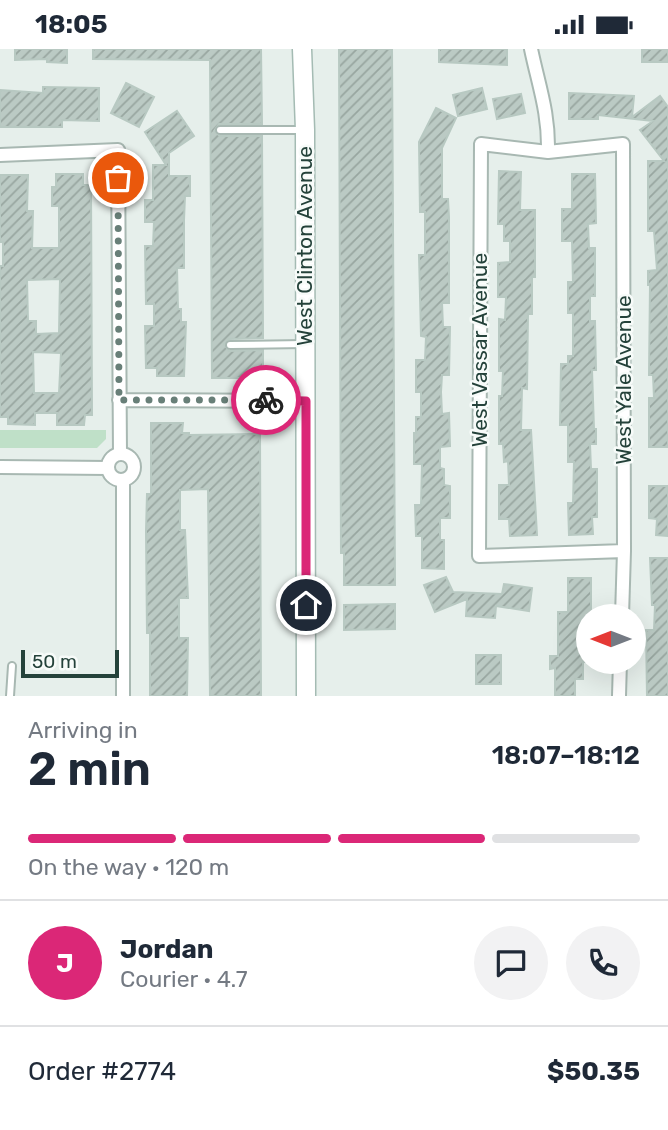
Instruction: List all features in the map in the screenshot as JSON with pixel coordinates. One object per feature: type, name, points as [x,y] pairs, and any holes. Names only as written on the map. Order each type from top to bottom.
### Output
[{"type":"main road","name":"West Clinton Avenue","points":[[302,49],[305,129],[306,696]]},
{"type":"street","points":[[531,49],[549,124],[548,152]]},
{"type":"street","name":"West Vassar Avenue","points":[[548,152],[481,144],[479,556],[624,551]]},
{"type":"street","name":"West Yale Avenue","points":[[548,152],[624,144],[622,604]]},
{"type":"street","points":[[0,155],[118,150],[120,454]]},
{"type":"street","points":[[119,400],[306,401]]},
{"type":"street","points":[[120,454],[128,456],[134,467],[131,475],[123,480],[112,476],[108,468],[112,457],[120,454]]},
{"type":"street","points":[[0,467],[108,468]]},
{"type":"street","points":[[122,696],[123,480]]},
{"type":"street","points":[[619,696],[620,674]]},
{"type":"lane","points":[[220,130],[305,129]]},
{"type":"lane","points":[[230,345],[305,344]]},
{"type":"lane","points":[[10,696],[12,666]]},
{"type":"green space","points":[[0,430],[106,430],[106,439],[97,448],[0,448]]},
{"type":"building","points":[[15,49],[67,49],[67,63],[47,62],[47,59],[15,60]]},
{"type":"building","points":[[93,49],[261,49],[262,124],[219,124],[214,131],[220,136],[262,136],[263,338],[229,339],[224,344],[229,351],[263,350],[263,378],[212,378],[210,60],[93,59]]},
{"type":"building","points":[[339,49],[392,49],[395,585],[344,585],[344,553],[341,553]]},
{"type":"building","points":[[439,49],[507,49],[507,65],[439,62]]},
{"type":"building","points":[[642,49],[668,49],[668,62],[642,62]]},
{"type":"building","points":[[126,83],[154,97],[139,127],[111,113]]},
{"type":"building","points":[[43,87],[99,88],[99,121],[62,120],[62,127],[0,127],[0,90],[43,93]]},
{"type":"building","points":[[482,88],[487,109],[458,116],[453,95]]},
{"type":"building","points":[[569,93],[634,96],[632,117],[660,96],[668,107],[668,447],[649,447],[649,398],[654,398],[653,375],[649,375],[648,271],[657,270],[654,231],[648,231],[648,161],[664,161],[640,130],[653,121],[598,115],[598,119],[569,119]]},
{"type":"building","points":[[521,94],[525,113],[497,119],[493,99]]},
{"type":"building","points":[[436,108],[456,118],[442,148],[442,199],[448,199],[449,217],[449,303],[442,303],[443,327],[450,327],[449,375],[442,375],[441,392],[442,414],[449,413],[450,446],[440,447],[440,468],[444,469],[444,485],[450,486],[450,518],[440,518],[440,540],[444,540],[444,569],[422,568],[422,536],[416,536],[415,505],[421,505],[422,464],[414,464],[416,417],[421,417],[421,392],[416,392],[416,360],[425,360],[426,337],[421,336],[419,255],[425,255],[425,212],[420,212],[419,142]]},
{"type":"building","points":[[177,111],[194,136],[169,153],[169,176],[190,176],[190,196],[185,196],[184,268],[177,268],[178,309],[181,309],[181,322],[186,322],[184,376],[157,376],[157,368],[146,368],[145,326],[154,326],[154,304],[146,304],[145,246],[153,246],[154,222],[145,222],[145,200],[153,200],[153,165],[166,165],[145,132]]},
{"type":"building","points":[[499,171],[521,172],[520,210],[535,210],[535,277],[532,277],[532,314],[528,314],[527,389],[522,388],[521,430],[531,430],[537,535],[510,536],[509,519],[499,519],[499,485],[509,485],[508,461],[504,462],[503,444],[499,444],[499,396],[502,396],[503,371],[499,371],[499,319],[505,320],[506,297],[498,297],[498,263],[510,262],[510,241],[504,241],[504,224],[498,224]]},
{"type":"building","points":[[56,174],[83,174],[83,185],[91,185],[92,415],[85,415],[84,425],[57,425],[57,413],[35,413],[35,425],[8,424],[8,417],[0,417],[0,266],[3,266],[3,242],[0,242],[0,175],[28,175],[27,211],[33,211],[32,248],[59,248],[59,206],[52,206],[52,187],[56,187]],"holes":[[[60,279],[59,333],[36,334],[36,321],[28,321],[27,280]],[[33,352],[61,353],[59,393],[34,393]]]},
{"type":"building","points":[[572,174],[595,174],[596,223],[588,224],[589,248],[595,248],[595,296],[590,296],[590,321],[595,321],[596,370],[592,370],[596,444],[590,444],[591,469],[597,469],[597,517],[592,517],[593,534],[569,535],[568,503],[573,503],[574,462],[568,462],[568,425],[560,425],[561,364],[568,364],[568,356],[573,356],[573,313],[568,313],[568,282],[573,282],[572,241],[562,241],[562,209],[572,209]]},
{"type":"building","points":[[151,423],[183,423],[182,433],[189,435],[260,434],[261,696],[210,696],[208,489],[180,490],[180,530],[185,530],[188,598],[179,598],[179,638],[188,638],[187,696],[150,696],[146,531],[147,494],[151,494]]},
{"type":"building","points":[[649,486],[668,486],[668,536],[656,535],[657,519],[649,518]]},
{"type":"building","points":[[650,558],[668,558],[668,696],[647,696],[646,630],[654,630],[655,605],[652,605]]},
{"type":"building","points":[[446,577],[453,592],[502,594],[504,584],[532,588],[529,611],[496,606],[495,618],[466,616],[467,599],[435,612],[424,585]]},
{"type":"building","points":[[568,578],[591,578],[591,604],[576,604],[576,674],[583,674],[583,679],[575,679],[575,696],[555,696],[555,668],[550,669],[550,656],[558,656],[558,612],[568,612]]},
{"type":"building","points":[[395,604],[395,629],[344,630],[344,605]]},
{"type":"building","points":[[476,655],[501,655],[501,684],[476,684]]},
{"type":"way so far","points":[[118,178],[119,400],[266,400]]},
{"type":"route","points":[[266,400],[306,401],[306,605]]}]
